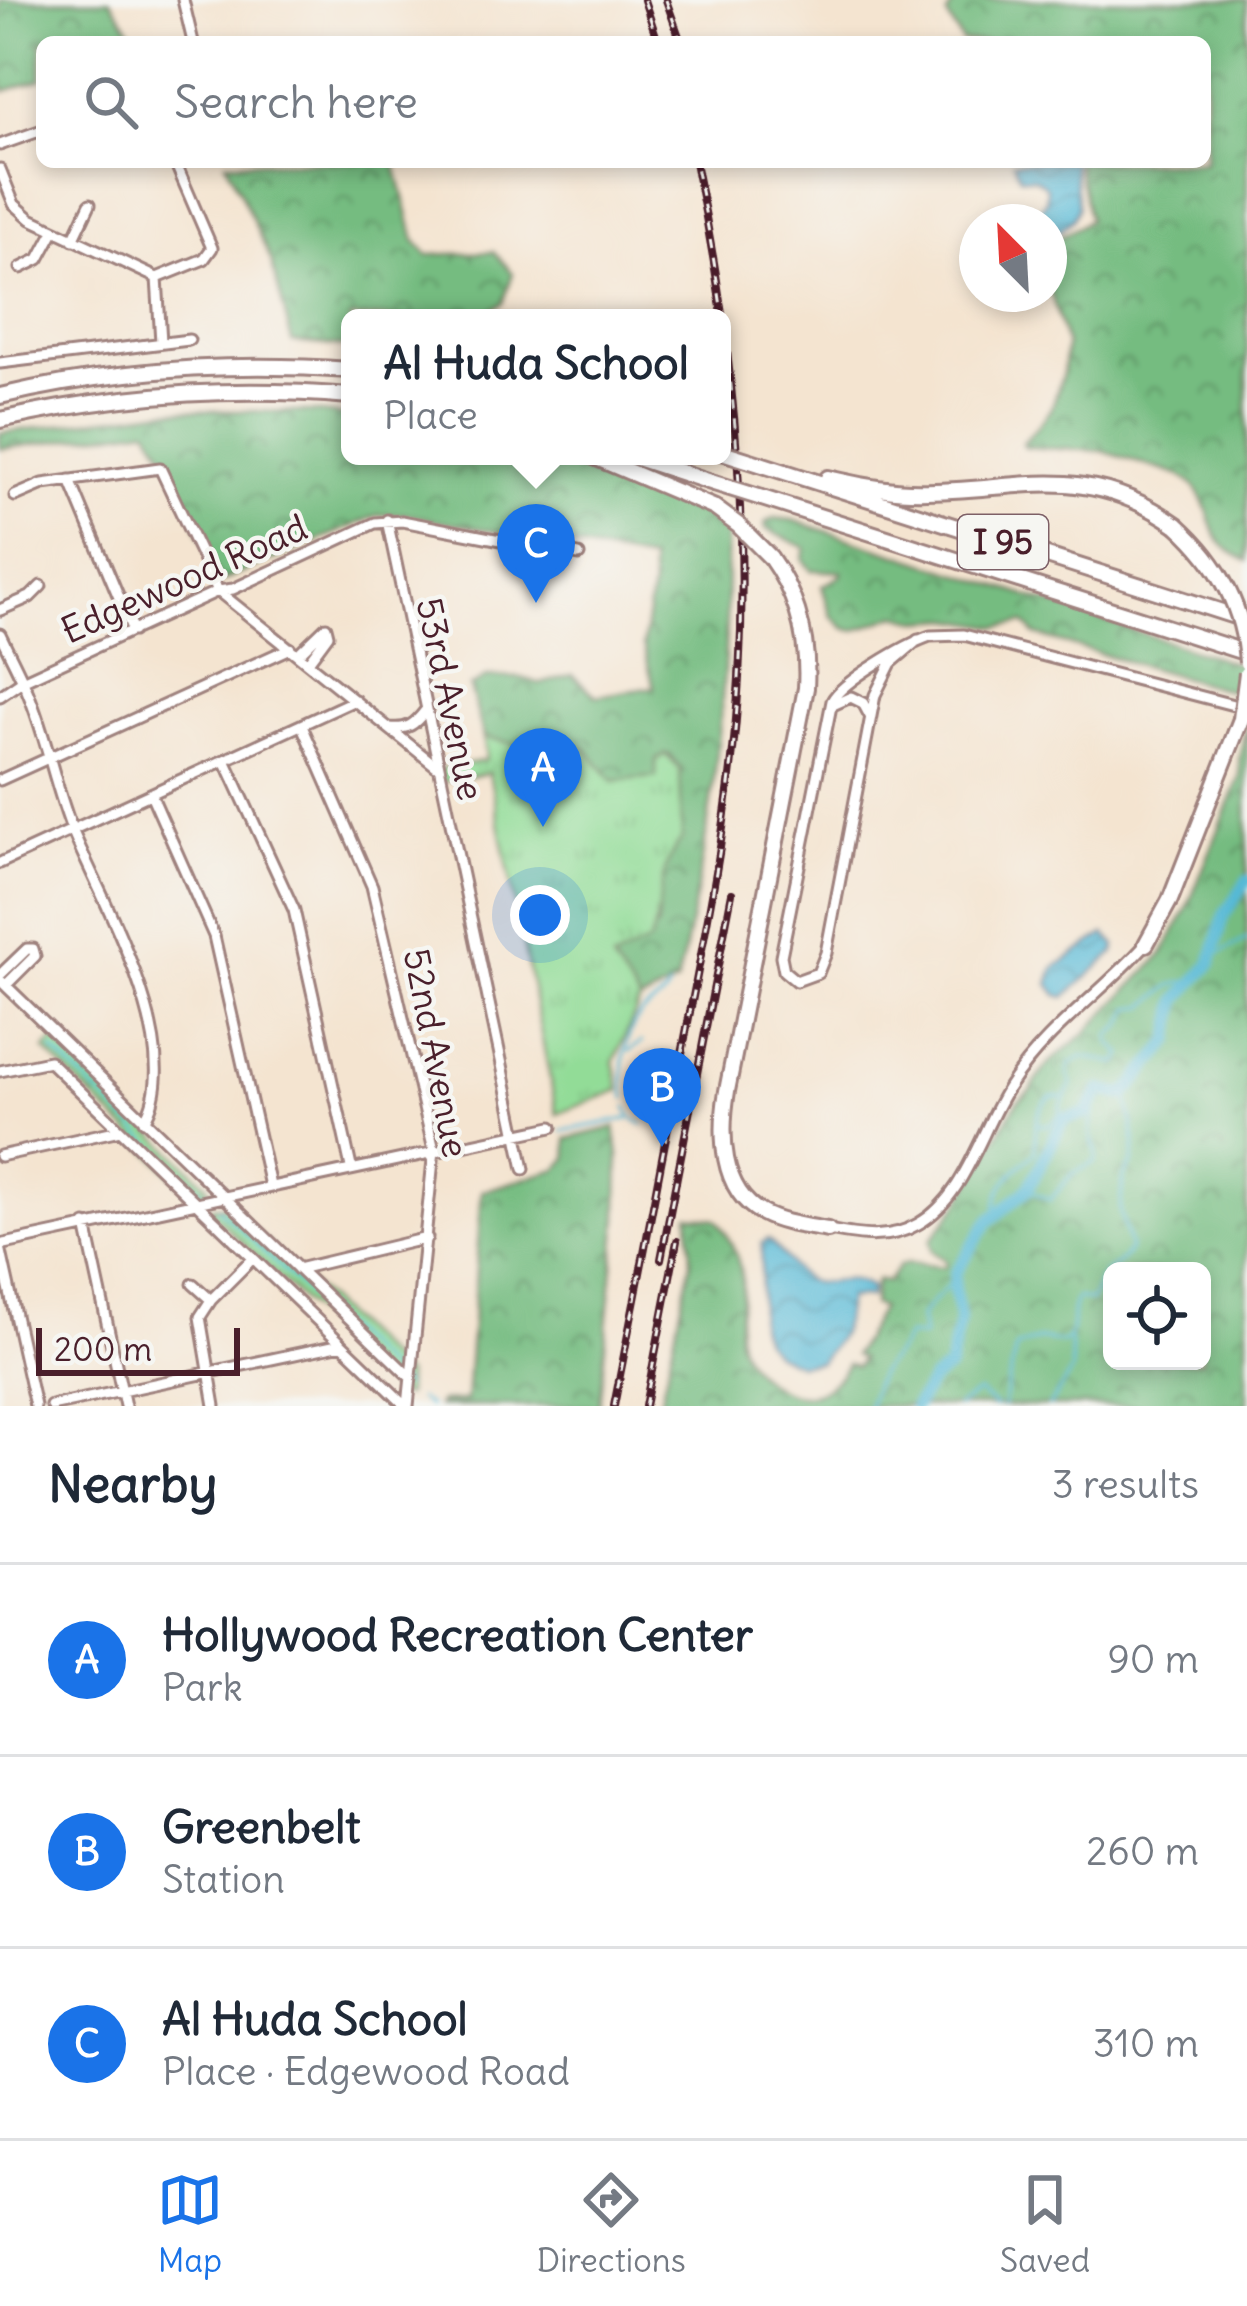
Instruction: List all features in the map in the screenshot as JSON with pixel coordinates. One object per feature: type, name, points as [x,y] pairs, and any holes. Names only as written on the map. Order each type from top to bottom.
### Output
[{"type":"highway","points":[[0,395],[165,370],[341,370]]},
{"type":"highway","points":[[0,420],[147,396],[259,392],[341,397]]},
{"type":"highway","name":"I 95","points":[[731,455],[1247,620]]},
{"type":"highway","points":[[760,464],[889,489],[1058,482],[1095,486],[1139,501],[1177,525],[1225,582],[1243,631],[1247,663]]},
{"type":"highway","points":[[613,465],[715,508],[739,525],[770,556],[800,616],[807,670],[722,1129],[733,1179],[760,1212],[828,1230]]},
{"type":"highway","name":"I 95","points":[[659,465],[1247,653]]},
{"type":"highway","points":[[1145,944],[1170,900],[1244,714],[1247,674]]},
{"type":"street","points":[[182,0],[191,36]]},
{"type":"street","points":[[0,145],[36,132]]},
{"type":"street","points":[[0,169],[17,208],[53,233],[158,278],[204,259],[212,248],[178,168]]},
{"type":"street","points":[[73,240],[90,204]]},
{"type":"street","points":[[21,268],[38,259],[53,233]]},
{"type":"street","points":[[158,278],[161,342]]},
{"type":"street","points":[[0,363],[189,340]]},
{"type":"street","points":[[15,496],[70,480],[156,467],[163,470],[218,591],[437,767]]},
{"type":"street","points":[[70,480],[134,631]]},
{"type":"street","points":[[387,520],[579,555]]},
{"type":"street","name":"Edgewood Road","points":[[0,696],[22,681],[218,591],[232,590],[387,520]]},
{"type":"street","name":"53rd Avenue","points":[[387,520],[524,1169]]},
{"type":"street","points":[[0,610],[30,597],[41,586]]},
{"type":"street","points":[[0,634],[22,681],[72,830],[133,960],[158,1071],[154,1105],[144,1120]]},
{"type":"street","points":[[918,640],[886,669],[870,716],[826,952],[818,973],[796,981],[784,971],[781,956],[831,707],[843,685],[918,640],[964,635],[1244,714]]},
{"type":"street","points":[[0,780],[298,655]]},
{"type":"street","name":"Edgewood Road","points":[[0,685],[22,681]]},
{"type":"street","points":[[831,707],[851,698],[862,703],[870,716]]},
{"type":"street","points":[[0,863],[355,700]]},
{"type":"street","points":[[388,728],[416,724],[425,711]]},
{"type":"street","name":"52nd Avenue","points":[[302,725],[372,886],[434,1150],[407,1406]]},
{"type":"street","points":[[225,760],[293,910],[351,1167]]},
{"type":"street","points":[[151,794],[214,935],[270,1186]]},
{"type":"street","points":[[828,1230],[886,1235],[930,1216],[954,1187],[994,1109],[1024,1066],[1145,944]]},
{"type":"street","points":[[2,980],[410,1377]]},
{"type":"street","points":[[0,1071],[49,1061],[407,1406]]},
{"type":"street","points":[[35,1406],[0,1246],[552,1127]]},
{"type":"street","points":[[0,1156],[120,1130]]},
{"type":"street","points":[[86,1225],[125,1406]]},
{"type":"street","points":[[298,1269],[427,1238]]},
{"type":"street","points":[[215,1406],[200,1317],[253,1258]]},
{"type":"street","points":[[193,1284],[211,1300]]},
{"type":"street","points":[[51,1406],[342,1344]]},
{"type":"green space","points":[[0,0],[110,0],[135,36],[36,36],[36,81],[5,91],[0,73]]},
{"type":"green space","points":[[955,0],[1247,0],[1247,561],[1218,539],[1200,495],[1181,476],[1102,451],[1026,447],[1023,443],[1051,410],[1063,373],[1066,345],[1056,312],[1067,312],[1067,233],[1089,220],[1078,168],[1211,168],[1211,36],[959,36],[947,15]]},
{"type":"green space","points":[[229,168],[397,168],[415,240],[428,255],[494,252],[513,273],[503,303],[492,309],[341,309],[341,346],[292,342],[271,260]]},
{"type":"green space","points":[[166,410],[315,412],[341,416],[341,465],[566,465],[702,513],[726,534],[725,647],[700,873],[677,983],[640,1002],[612,961],[657,927],[665,869],[682,838],[680,770],[670,755],[665,754],[657,777],[613,781],[585,748],[525,761],[514,744],[484,737],[470,687],[488,677],[541,684],[572,675],[596,696],[654,687],[643,645],[652,586],[650,561],[404,514],[378,515],[221,582],[169,460],[148,428],[0,449],[0,433]]},
{"type":"green space","points":[[774,518],[1247,667],[1247,696],[1035,635],[1025,623],[998,627],[897,615],[854,631],[844,628],[831,615],[822,586],[842,572],[811,570],[803,560],[806,548],[766,529],[765,523]]},
{"type":"green space","points":[[1247,722],[1247,1406],[659,1406],[691,1262],[689,1215],[716,1219],[733,1248],[742,1280],[740,1347],[761,1376],[781,1389],[803,1395],[829,1386],[847,1364],[857,1366],[861,1358],[854,1355],[881,1308],[872,1305],[876,1280],[887,1282],[907,1263],[945,1267],[946,1261],[932,1251],[930,1241],[959,1204],[1017,1102],[1048,1064],[1086,1033],[1162,955],[1186,911],[1240,777]]},
{"type":"green space","points":[[484,737],[514,744],[525,761],[585,748],[613,781],[656,777],[656,760],[665,754],[680,769],[682,839],[667,865],[654,929],[649,943],[612,961],[640,1002],[614,1062],[620,1090],[557,1114],[489,773],[440,782],[438,770],[486,760]]},
{"type":"green space","points":[[56,1039],[208,1186],[207,1193],[193,1195],[45,1050]]},
{"type":"green space","points":[[615,1127],[618,1218],[599,1406],[437,1406],[466,1401],[482,1191],[558,1169],[568,1158],[567,1139]]},
{"type":"green space","points":[[228,1205],[406,1376],[406,1395],[401,1396],[211,1212],[212,1206]]},
{"type":"water","points":[[1016,168],[1074,168],[1078,208],[1067,224],[1067,204],[1044,204],[1047,187],[1034,178],[1020,177]]},
{"type":"water","points":[[1105,934],[1116,946],[1115,952],[1065,997],[1057,995],[1049,984],[1054,968]]},
{"type":"water","points":[[768,1239],[794,1270],[812,1282],[852,1280],[871,1288],[869,1297],[848,1298],[841,1334],[820,1362],[798,1364],[775,1353],[764,1340],[759,1325],[762,1243]]},
{"type":"waterway","points":[[915,1406],[932,1380],[949,1367],[960,1318],[955,1273],[988,1222],[1028,1189],[1064,1119],[1086,1114],[1101,1090],[1127,1093],[1171,1040],[1178,1000],[1211,964],[1224,915],[1247,881]]},
{"type":"waterway","points":[[1214,956],[1247,939]]},
{"type":"waterway","points":[[1064,1119],[1060,1108],[1072,1085],[1071,1063],[1083,1057],[1118,1063],[1123,1054],[1110,1036],[1123,1025],[1131,1008],[1146,1006],[1172,985],[1194,980]]},
{"type":"waterway","points":[[626,1098],[624,1066],[630,1033],[641,1014],[669,988]]},
{"type":"waterway","points":[[629,1051],[642,1042]]},
{"type":"waterway","points":[[53,1050],[201,1192]]},
{"type":"waterway","points":[[1003,1406],[1016,1348],[1040,1339],[1064,1343],[1071,1333],[1077,1298],[1091,1301],[1103,1275],[1130,1248],[1120,1211],[1123,1178],[1133,1162],[1135,1142],[1127,1093]]},
{"type":"waterway","points":[[996,1214],[1003,1186],[1035,1152],[1041,1107],[1052,1096],[1062,1097]]},
{"type":"waterway","points":[[1028,1189],[1050,1200],[1072,1174],[1095,1162],[1092,1102]]},
{"type":"waterway","points":[[627,1107],[632,1118],[643,1124]]},
{"type":"waterway","points":[[1036,1124],[1049,1126],[1060,1114]]},
{"type":"waterway","points":[[562,1131],[632,1118]]},
{"type":"waterway","points":[[218,1208],[404,1386]]},
{"type":"waterway","points":[[868,1406],[880,1373],[907,1336],[923,1337],[920,1316],[953,1280]]},
{"type":"waterway","points":[[1049,1406],[1072,1371],[1070,1340]]},
{"type":"waterway","points":[[957,1406],[978,1392],[995,1406]]},
{"type":"waterway","points":[[419,1399],[429,1406]]},
{"type":"railway","points":[[644,0],[656,36]]},
{"type":"railway","points":[[666,0],[679,36]]},
{"type":"railway","points":[[696,168],[721,309]]},
{"type":"railway","points":[[614,1406],[701,956],[731,771],[741,613],[739,483],[731,391]]},
{"type":"railway","points":[[661,1259],[732,893]]},
{"type":"railway","points":[[645,1406],[677,1241]]},
{"type":"place","name":"Al Huda School","points":[[536,603]]},
{"type":"place","name":"Hollywood Recreation Center","points":[[543,827]]},
{"type":"place","name":"Greenbelt","points":[[662,1147]]}]
